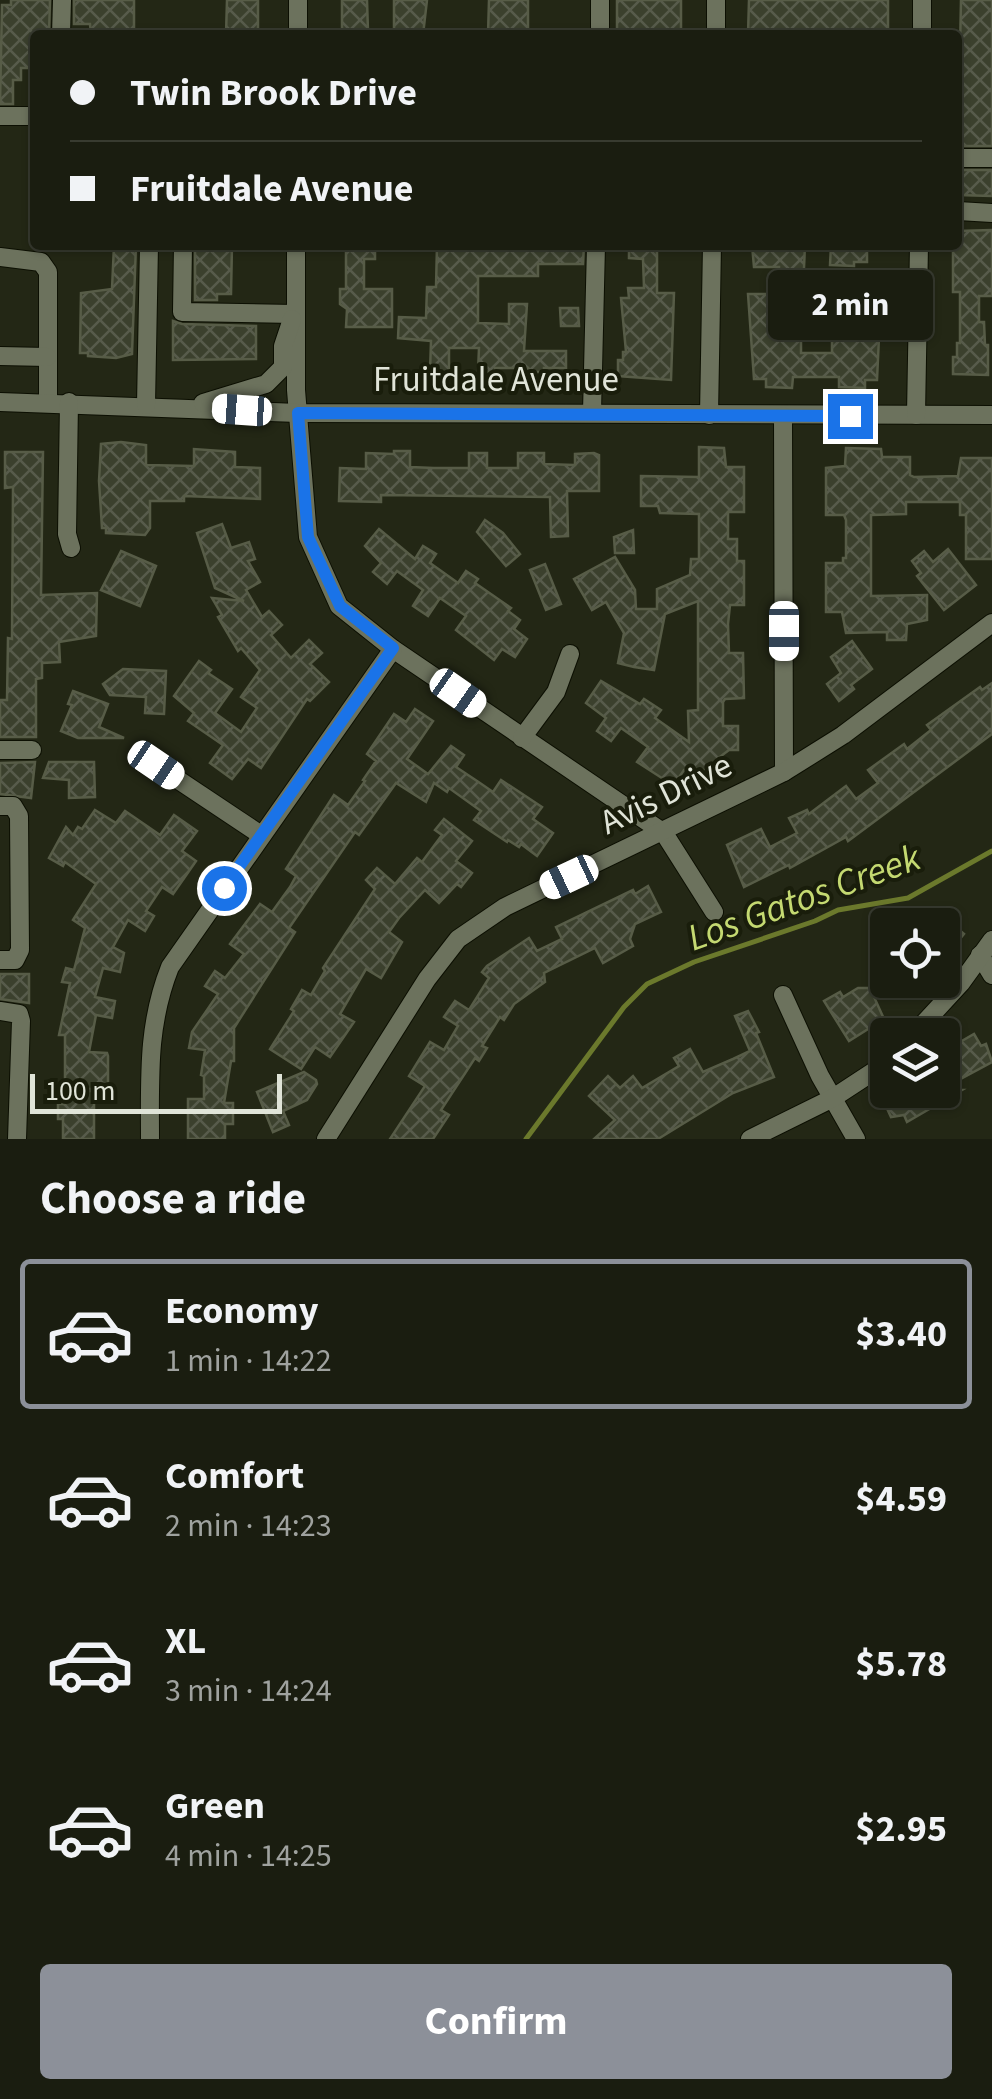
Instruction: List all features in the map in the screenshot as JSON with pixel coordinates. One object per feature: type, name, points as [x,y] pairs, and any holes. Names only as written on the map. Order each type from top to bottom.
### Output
[{"type":"street","points":[[61,30],[62,0]]},
{"type":"street","points":[[298,0],[298,30]]},
{"type":"street","points":[[600,0],[600,30]]},
{"type":"street","points":[[716,0],[716,30]]},
{"type":"street","points":[[922,0],[922,30]]},
{"type":"street","points":[[0,116],[30,116]]},
{"type":"street","points":[[962,158],[992,158]]},
{"type":"street","points":[[962,211],[992,212]]},
{"type":"street","points":[[146,405],[149,250]]},
{"type":"street","points":[[184,250],[182,312],[294,314]]},
{"type":"street","points":[[296,250],[298,413],[308,537],[340,606],[522,738],[664,832],[714,912]]},
{"type":"street","points":[[592,412],[596,250]]},
{"type":"street","points":[[710,415],[712,250]]},
{"type":"street","points":[[916,415],[920,250]]},
{"type":"street","points":[[0,257],[41,262],[48,272],[48,402]]},
{"type":"street","points":[[187,407],[268,382],[282,368],[283,346],[294,314]]},
{"type":"street","points":[[0,356],[47,357]]},
{"type":"street","name":"Fruitdale Avenue","points":[[0,402],[298,413],[992,416]]},
{"type":"street","points":[[69,402],[67,534],[71,548]]},
{"type":"street","points":[[783,416],[784,772]]},
{"type":"street","name":"Avis Drive","points":[[326,1139],[426,980],[458,939],[506,907],[784,772],[844,735],[992,623]]},
{"type":"street","points":[[150,1139],[150,1035],[157,1000],[170,967],[393,648]]},
{"type":"street","points":[[522,738],[556,692],[570,654]]},
{"type":"street","points":[[0,750],[32,750]]},
{"type":"street","points":[[156,765],[261,835]]},
{"type":"street","points":[[0,806],[13,806],[18,816],[20,950],[16,960],[0,960]]},
{"type":"street","points":[[928,1018],[992,940]]},
{"type":"street","points":[[980,956],[992,975]]},
{"type":"street","points":[[783,996],[856,1139]]},
{"type":"street","points":[[0,1011],[11,1011],[21,1020],[17,1139]]},
{"type":"street","points":[[750,1139],[833,1098],[870,1074]]},
{"type":"building","points":[[11,0],[50,0],[49,30],[30,30],[30,68],[21,68],[21,80],[13,80],[13,104],[0,104],[2,5],[11,5]]},
{"type":"building","points":[[74,0],[134,0],[134,30],[91,30],[90,24],[74,24]]},
{"type":"building","points":[[227,0],[258,0],[258,30],[226,30]]},
{"type":"building","points":[[342,0],[367,0],[368,30],[342,30]]},
{"type":"building","points":[[394,0],[427,0],[424,30],[394,30]]},
{"type":"building","points":[[489,0],[528,0],[528,30],[488,30]]},
{"type":"building","points":[[617,0],[681,0],[681,30],[617,30]]},
{"type":"building","points":[[749,0],[888,0],[888,30],[748,30]]},
{"type":"building","points":[[961,0],[992,0],[992,146],[962,146]]},
{"type":"building","points":[[962,170],[992,170],[992,196],[962,195]]},
{"type":"building","points":[[992,230],[992,296],[979,296],[979,322],[984,322],[988,345],[988,375],[953,374],[953,357],[957,357],[960,343],[960,292],[953,292],[953,250],[962,250],[962,231]]},
{"type":"building","points":[[114,250],[136,250],[132,354],[116,358],[80,353],[81,293],[112,289]]},
{"type":"building","points":[[195,250],[232,250],[231,294],[217,294],[217,300],[195,300]]},
{"type":"building","points":[[346,250],[375,250],[375,259],[364,259],[364,289],[392,289],[392,327],[346,327],[347,309],[340,304],[340,289],[346,289]]},
{"type":"building","points":[[437,250],[584,250],[583,264],[538,264],[538,276],[478,276],[478,323],[509,324],[509,304],[527,304],[524,351],[566,351],[566,368],[528,372],[528,368],[495,368],[495,372],[478,372],[479,348],[449,348],[449,372],[430,372],[431,341],[398,338],[399,317],[426,318],[427,287],[436,287]]},
{"type":"building","points":[[629,250],[657,250],[657,293],[674,293],[671,380],[618,376],[618,360],[623,360],[626,352],[621,298],[629,298],[628,288],[644,288],[643,259],[629,258]]},
{"type":"building","points":[[752,250],[805,250],[803,291],[851,290],[854,295],[881,295],[877,380],[865,380],[865,388],[839,387],[839,377],[793,377],[792,388],[766,387],[766,379],[754,379],[748,294],[778,294],[779,267],[754,267]],"holes":[[[801,321],[832,321],[832,353],[801,353]]]},
{"type":"building","points":[[831,250],[867,250],[867,262],[830,265]]},
{"type":"building","points":[[560,308],[578,308],[579,326],[561,326]]},
{"type":"building","points":[[173,321],[256,326],[256,359],[173,360]]},
{"type":"building","points":[[101,444],[146,445],[146,465],[194,466],[194,449],[235,452],[235,467],[260,468],[260,499],[184,496],[184,501],[150,501],[150,528],[145,535],[106,533],[106,528],[102,528],[99,481]]},
{"type":"building","points":[[699,447],[724,448],[726,467],[744,467],[744,512],[728,512],[728,539],[737,539],[737,561],[744,561],[744,605],[730,605],[728,624],[729,653],[743,653],[744,698],[723,702],[723,726],[738,726],[738,750],[729,750],[717,759],[717,770],[684,770],[675,783],[637,762],[648,747],[621,728],[611,741],[597,731],[606,718],[586,703],[601,681],[640,704],[644,699],[661,710],[655,718],[689,742],[688,711],[698,710],[698,601],[665,614],[654,670],[634,667],[618,663],[624,633],[606,602],[592,610],[574,579],[615,557],[635,590],[636,609],[657,609],[657,589],[690,575],[691,559],[699,559],[699,514],[660,513],[658,506],[641,506],[641,476],[699,477]]},
{"type":"building","points":[[846,448],[881,449],[882,457],[910,457],[910,475],[914,477],[958,476],[961,458],[992,458],[992,559],[966,559],[966,515],[960,515],[960,502],[906,502],[906,514],[871,515],[871,596],[927,595],[927,620],[907,624],[906,640],[887,640],[887,632],[846,633],[842,612],[826,612],[826,563],[843,563],[846,558],[846,520],[844,515],[826,515],[826,468],[845,466]]},
{"type":"building","points":[[410,451],[410,467],[434,468],[469,468],[469,453],[487,453],[487,468],[518,468],[518,453],[544,453],[544,464],[575,465],[575,454],[594,453],[599,455],[599,491],[567,491],[568,536],[551,537],[550,497],[381,495],[381,502],[339,501],[340,468],[366,469],[366,453]]},
{"type":"building","points":[[5,452],[43,452],[41,595],[97,593],[96,636],[59,642],[60,662],[42,663],[42,678],[36,679],[36,737],[0,737],[0,700],[7,700],[8,638],[12,639],[13,487],[5,488]]},
{"type":"building","points":[[485,520],[503,533],[520,554],[506,566],[477,532]]},
{"type":"building","points":[[222,524],[231,548],[249,542],[255,559],[248,561],[260,582],[246,590],[262,617],[269,611],[282,625],[271,635],[291,658],[309,640],[322,653],[310,664],[329,682],[310,701],[307,699],[261,768],[248,759],[232,779],[210,763],[223,745],[188,721],[194,713],[174,696],[199,661],[211,670],[208,673],[232,689],[215,713],[241,732],[257,708],[241,697],[260,670],[241,648],[238,651],[212,598],[244,601],[215,588],[197,533]]},
{"type":"building","points":[[379,529],[415,559],[423,546],[436,554],[430,563],[458,583],[466,571],[478,579],[475,583],[511,608],[508,611],[520,620],[514,629],[527,639],[515,657],[502,649],[494,660],[456,630],[466,616],[440,598],[428,616],[413,606],[423,590],[397,571],[387,584],[373,572],[381,563],[365,546]]},
{"type":"building","points":[[633,530],[634,553],[615,553],[614,537]]},
{"type":"building","points":[[948,549],[976,585],[944,610],[917,576],[921,573],[912,561],[924,551],[933,562]]},
{"type":"building","points":[[121,551],[156,566],[140,606],[101,590]]},
{"type":"building","points":[[545,564],[561,604],[546,610],[530,570]]},
{"type":"building","points":[[852,641],[872,669],[851,685],[854,689],[839,701],[827,684],[841,673],[831,657]]},
{"type":"building","points":[[123,669],[166,671],[164,714],[145,713],[146,697],[110,695],[103,684]]},
{"type":"building","points":[[992,683],[992,734],[848,841],[846,837],[790,868],[789,865],[744,887],[727,845],[761,829],[770,847],[797,833],[789,818],[807,810],[809,814],[846,786],[856,799],[878,783],[868,770],[904,744],[907,749],[931,730],[927,725],[980,687],[982,690]]},
{"type":"building","points":[[73,691],[108,704],[99,727],[124,738],[78,738],[61,731],[72,705],[68,704]]},
{"type":"building","points":[[415,709],[433,721],[407,759],[428,774],[451,746],[464,755],[456,767],[493,792],[501,780],[542,807],[533,819],[553,833],[537,856],[474,820],[481,811],[449,788],[447,792],[434,783],[426,802],[396,783],[359,835],[355,832],[289,928],[295,932],[234,1028],[234,1061],[224,1103],[233,1103],[233,1124],[225,1124],[225,1139],[188,1139],[188,1099],[204,1099],[201,1075],[205,1050],[189,1048],[192,1032],[218,994],[205,986],[215,971],[225,978],[244,954],[230,944],[260,904],[272,912],[290,887],[296,876],[286,869],[334,795],[348,805],[365,781],[376,761],[367,754],[394,714],[406,722]]},
{"type":"building","points":[[35,762],[31,798],[0,794],[0,763]]},
{"type":"building","points":[[49,762],[94,762],[95,797],[69,798],[69,780],[43,778]]},
{"type":"building","points":[[95,810],[116,823],[125,811],[160,835],[174,815],[197,831],[182,851],[196,861],[173,894],[162,887],[146,911],[154,916],[145,931],[128,920],[113,947],[124,953],[120,972],[103,968],[95,997],[115,1001],[112,1018],[96,1015],[89,1052],[107,1053],[108,1093],[94,1093],[94,1139],[66,1139],[63,1119],[58,1119],[58,1104],[65,1104],[65,1035],[59,1035],[70,983],[62,982],[66,968],[74,970],[85,928],[73,920],[96,884],[65,862],[63,866],[49,858],[66,827],[73,835]]},
{"type":"building","points":[[444,819],[472,841],[456,861],[472,873],[439,903],[425,890],[399,918],[389,932],[402,942],[381,978],[366,969],[340,1014],[354,1022],[330,1057],[315,1047],[301,1069],[270,1049],[302,990],[311,995],[325,971],[323,968],[375,889],[366,880],[377,868],[395,884],[417,858],[422,862],[442,835],[435,830]]},
{"type":"building","points":[[648,886],[661,912],[635,924],[630,939],[633,946],[603,963],[595,948],[544,973],[545,982],[514,1004],[504,1020],[500,1017],[482,1046],[487,1048],[479,1061],[475,1058],[441,1110],[449,1115],[433,1139],[390,1139],[425,1086],[409,1076],[430,1042],[444,1050],[458,1026],[444,1017],[455,1001],[469,1010],[489,978],[482,972],[487,966],[529,938],[537,951],[562,939],[556,927]]},
{"type":"building","points":[[0,974],[29,974],[29,1003],[0,999]]},
{"type":"building","points":[[858,988],[870,988],[870,998],[875,998],[884,1018],[870,1018],[870,1028],[849,1041],[824,1001],[840,992],[843,997]]},
{"type":"building","points":[[748,1011],[774,1077],[733,1093],[658,1139],[594,1139],[615,1120],[589,1096],[608,1076],[620,1088],[633,1076],[642,1088],[679,1066],[674,1058],[690,1049],[703,1072],[733,1059],[750,1051],[735,1016]]},
{"type":"building","points":[[974,1034],[981,1046],[986,1044],[992,1062],[960,1079],[960,1042]]},
{"type":"building","points":[[304,1072],[317,1084],[307,1100],[283,1111],[289,1125],[273,1132],[257,1092]]},
{"type":"building","points":[[887,1108],[931,1108],[907,1122],[904,1115],[891,1117]]},
{"type":"waterway","name":"Los Gatos Creek","points":[[526,1139],[624,1007],[647,984],[694,962],[838,910],[908,898],[992,851]]},
{"type":"route","points":[[224,888],[393,648],[340,606],[308,537],[298,413],[850,416]]}]
